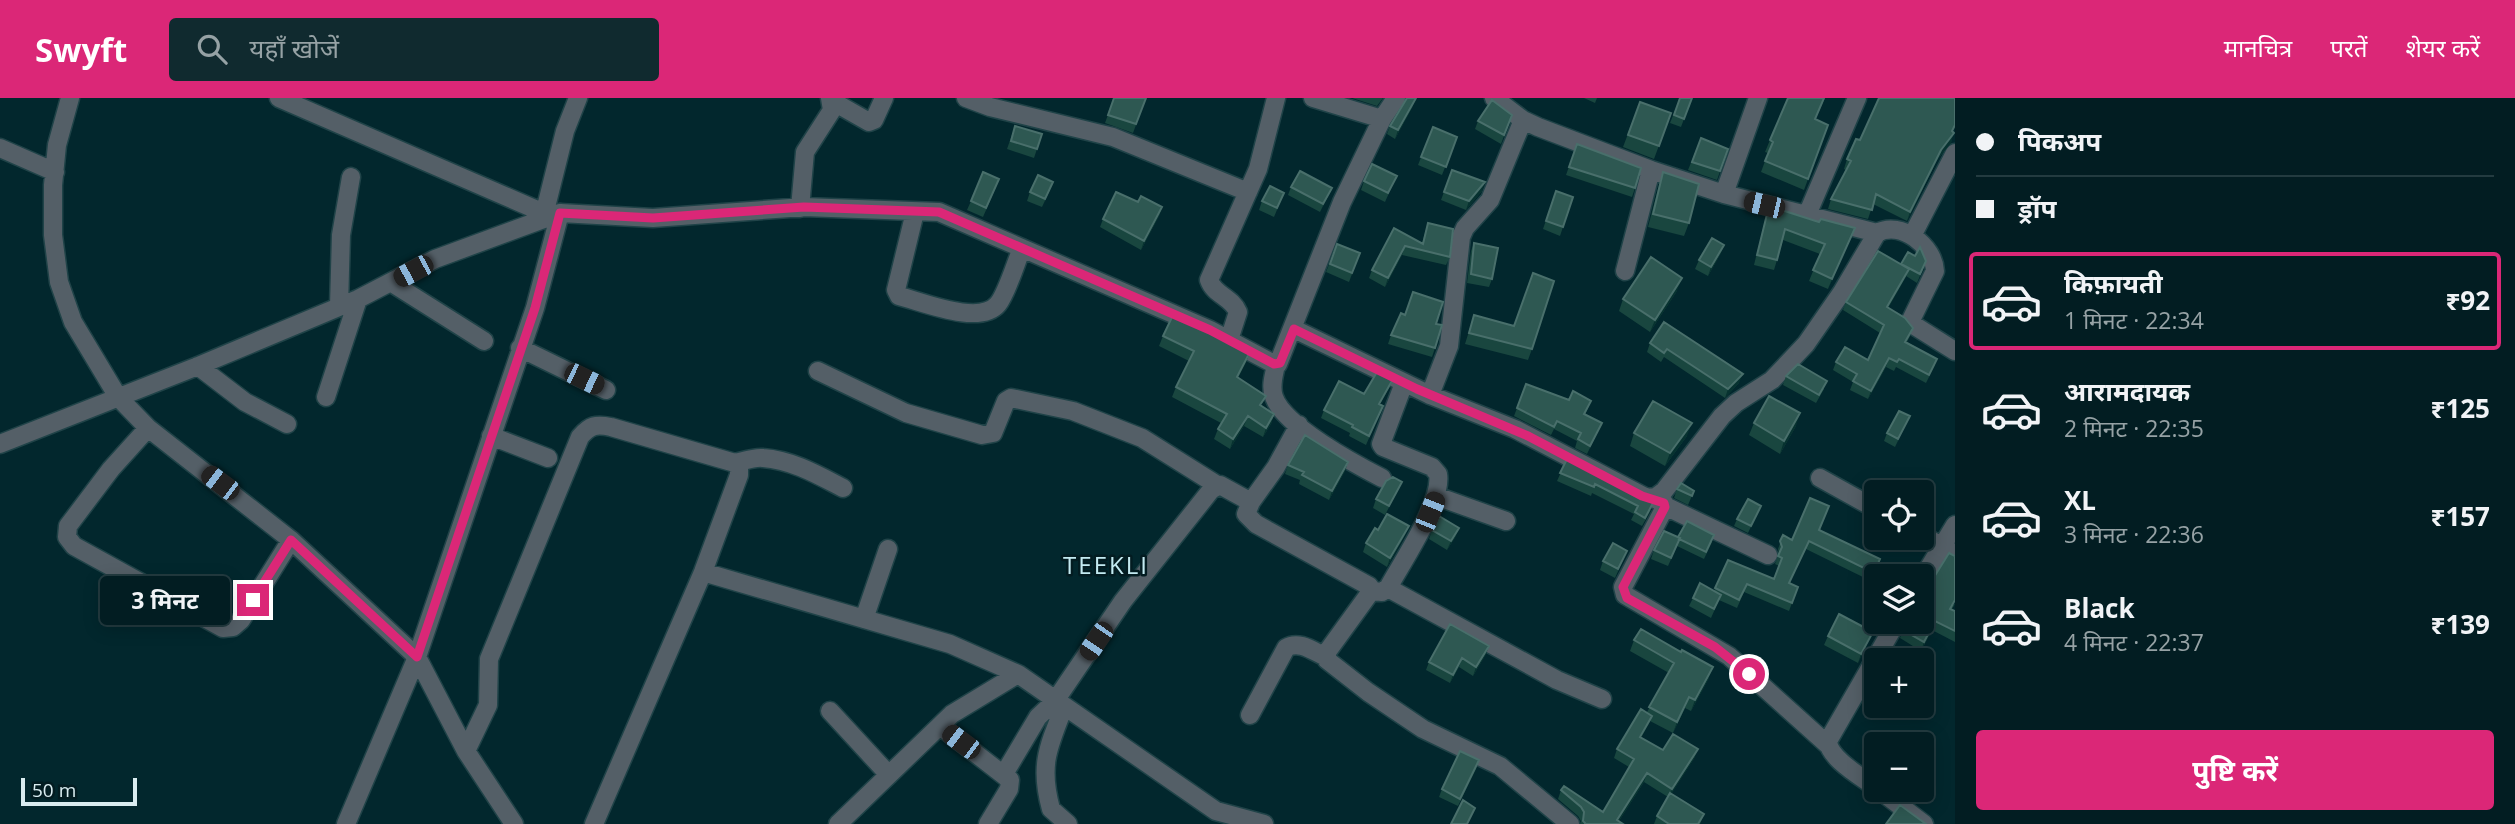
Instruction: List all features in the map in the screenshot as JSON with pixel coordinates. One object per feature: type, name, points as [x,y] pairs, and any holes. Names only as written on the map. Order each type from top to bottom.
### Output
[{"type":"street","points":[[70,98],[57,145],[54,172],[53,235],[59,282],[73,323],[118,397],[148,428],[291,540],[417,657],[466,751],[514,824]]},
{"type":"street","points":[[279,98],[549,215],[653,218],[800,208],[939,212],[1229,340],[1276,365]]},
{"type":"street","points":[[346,824],[417,657],[535,308],[549,215],[568,122],[578,98]]},
{"type":"street","points":[[800,208],[805,152],[830,114],[831,100],[869,121],[874,120],[884,98]]},
{"type":"street","points":[[966,98],[990,107],[1113,137],[1248,192]]},
{"type":"street","points":[[1229,340],[1238,312],[1232,302],[1211,286],[1209,280],[1258,169],[1276,98]]},
{"type":"street","points":[[1313,98],[1382,119]]},
{"type":"street","points":[[1382,478],[1345,458],[1299,425],[1278,406],[1272,394],[1272,382],[1276,365],[1280,363],[1294,329],[1324,245],[1382,119],[1396,98]]},
{"type":"street","points":[[1494,98],[1523,120],[1651,170],[1724,194],[1877,233],[1893,228],[1912,236],[1931,255],[1935,267],[1910,320],[1915,326],[1955,351]]},
{"type":"street","points":[[1724,194],[1758,98]]},
{"type":"street","points":[[1807,215],[1857,98]]},
{"type":"street","points":[[1430,395],[1449,346],[1461,237],[1465,228],[1490,200],[1523,120]]},
{"type":"street","points":[[0,148],[54,172]]},
{"type":"street","points":[[1912,236],[1955,153]]},
{"type":"street","points":[[1625,271],[1651,170]]},
{"type":"street","points":[[339,306],[341,236],[351,177]]},
{"type":"street","points":[[915,212],[896,290],[899,296],[970,314],[984,313],[999,303],[1022,248]]},
{"type":"street","points":[[0,444],[198,366],[358,299],[435,259],[549,215]]},
{"type":"street","points":[[1864,779],[1835,756],[1828,745],[1729,656],[1625,595],[1623,587],[1664,491],[1730,408],[1772,380],[1797,355],[1842,292],[1877,233]]},
{"type":"street","points":[[392,283],[484,341]]},
{"type":"street","points":[[326,397],[358,299]]},
{"type":"street","points":[[1294,329],[1430,395],[1515,429],[1642,496],[1768,555]]},
{"type":"street","points":[[520,348],[606,390]]},
{"type":"street","points":[[198,366],[246,402],[287,424]]},
{"type":"street","points":[[818,370],[906,413],[982,435],[993,433],[1006,401],[1011,398],[1073,411],[1142,438],[1217,485],[1251,502]]},
{"type":"street","points":[[1326,657],[1327,652],[1380,590],[1436,496],[1439,478],[1435,470],[1381,444],[1404,383]]},
{"type":"street","points":[[1299,425],[1276,467],[1245,514],[1256,524],[1369,586],[1557,680],[1602,699]]},
{"type":"street","points":[[466,751],[488,705],[489,659],[580,436],[589,426],[611,427],[735,463],[762,458],[802,467],[843,488]]},
{"type":"street","points":[[148,428],[111,469],[68,526],[67,537],[74,546],[223,628],[233,627],[241,620],[291,540]]},
{"type":"street","points":[[491,436],[548,458]]},
{"type":"street","points":[[594,824],[703,572],[739,475],[739,467],[735,463]]},
{"type":"street","points":[[1820,478],[1864,502]]},
{"type":"street","points":[[1068,824],[1051,809],[1044,764],[1059,704],[1123,601],[1217,485]]},
{"type":"street","points":[[1436,496],[1506,521]]},
{"type":"street","points":[[1934,566],[1949,550],[1955,525]]},
{"type":"street","points":[[864,619],[888,549]]},
{"type":"street","points":[[703,572],[950,644],[1018,674],[1214,817],[1264,824]]},
{"type":"street","points":[[1828,745],[1830,737],[1889,634]]},
{"type":"street","points":[[1250,715],[1286,648],[1293,644],[1300,645],[1326,657],[1330,664],[1423,729],[1500,766],[1570,824]]},
{"type":"street","points":[[838,824],[952,714],[1018,674]]},
{"type":"street","points":[[1004,774],[1038,717],[1059,704]]},
{"type":"street","points":[[830,711],[889,775]]},
{"type":"street","points":[[940,726],[1010,778],[1011,784],[988,824]]},
{"type":"street","points":[[1894,802],[1924,824]]},
{"type":"building","points":[[1114,98],[1146,98],[1136,124],[1108,115]]},
{"type":"building","points":[[1407,98],[1416,98],[1398,130],[1390,126]]},
{"type":"building","points":[[1680,98],[1692,98],[1684,119],[1674,115]]},
{"type":"building","points":[[1788,98],[1824,98],[1815,119],[1828,125],[1808,179],[1765,161],[1773,142],[1770,140]]},
{"type":"building","points":[[1879,98],[1955,98],[1954,133],[1941,150],[1910,212],[1876,194],[1872,210],[1831,199],[1851,161],[1847,159],[1856,139],[1860,140]]},
{"type":"building","points":[[1492,100],[1512,115],[1504,135],[1478,121]]},
{"type":"building","points":[[1640,102],[1671,113],[1659,146],[1628,135]]},
{"type":"building","points":[[1015,126],[1042,134],[1037,149],[1011,141]]},
{"type":"building","points":[[1433,127],[1457,137],[1446,167],[1421,157]]},
{"type":"building","points":[[1701,138],[1728,149],[1720,171],[1692,162]]},
{"type":"building","points":[[1577,144],[1641,168],[1635,188],[1569,167]]},
{"type":"building","points":[[1372,164],[1397,176],[1388,193],[1364,181]]},
{"type":"building","points":[[1452,170],[1485,182],[1469,201],[1444,192]]},
{"type":"building","points":[[1300,171],[1332,188],[1323,204],[1291,187]]},
{"type":"building","points":[[983,172],[999,179],[986,208],[971,201]]},
{"type":"building","points":[[1663,172],[1699,184],[1689,223],[1653,214]]},
{"type":"building","points":[[1038,175],[1053,182],[1045,199],[1030,192]]},
{"type":"building","points":[[1270,186],[1284,193],[1277,208],[1262,201]]},
{"type":"building","points":[[1556,191],[1573,197],[1563,227],[1546,221]]},
{"type":"building","points":[[1116,192],[1138,202],[1141,196],[1162,207],[1144,241],[1103,219]]},
{"type":"building","points":[[1769,206],[1819,222],[1821,219],[1855,228],[1832,279],[1813,270],[1825,244],[1785,229],[1777,260],[1757,255]]},
{"type":"building","points":[[1428,223],[1453,229],[1450,257],[1405,246],[1388,278],[1372,270],[1394,228],[1423,244]]},
{"type":"building","points":[[1712,238],[1724,245],[1711,267],[1699,260]]},
{"type":"building","points":[[1474,243],[1498,248],[1492,279],[1471,274]]},
{"type":"building","points":[[1337,244],[1360,253],[1352,273],[1330,264]]},
{"type":"building","points":[[1920,247],[1926,261],[1920,274],[1901,264],[1908,252],[1915,256]]},
{"type":"building","points":[[1878,251],[1909,269],[1887,307],[1905,318],[1913,328],[1905,342],[1937,359],[1929,375],[1899,359],[1897,362],[1889,358],[1871,391],[1853,381],[1857,374],[1836,362],[1845,347],[1868,360],[1884,325],[1846,302]]},
{"type":"building","points":[[1651,257],[1682,278],[1655,320],[1623,299]]},
{"type":"building","points":[[1533,273],[1554,281],[1532,349],[1469,333],[1474,315],[1514,326]]},
{"type":"building","points":[[1413,292],[1443,302],[1436,324],[1442,325],[1435,348],[1391,335],[1401,313],[1405,315]]},
{"type":"building","points":[[1173,315],[1250,352],[1237,377],[1266,396],[1260,405],[1274,414],[1266,428],[1248,416],[1233,439],[1218,429],[1227,414],[1176,387],[1194,351],[1163,336]]},
{"type":"building","points":[[1664,322],[1743,374],[1728,389],[1667,349],[1664,353],[1650,343]]},
{"type":"building","points":[[1798,364],[1827,381],[1819,395],[1786,376]]},
{"type":"building","points":[[1377,372],[1393,379],[1379,404],[1383,406],[1369,436],[1324,410],[1339,381],[1364,394]]},
{"type":"building","points":[[1526,384],[1569,400],[1573,391],[1591,401],[1584,414],[1602,423],[1590,446],[1578,439],[1581,433],[1557,421],[1554,427],[1517,408]]},
{"type":"building","points":[[1769,396],[1800,413],[1784,441],[1754,423]]},
{"type":"building","points":[[1653,401],[1692,423],[1670,453],[1634,433]]},
{"type":"building","points":[[1899,411],[1910,416],[1898,439],[1887,433]]},
{"type":"building","points":[[1305,435],[1348,462],[1332,491],[1302,475],[1304,472],[1288,465]]},
{"type":"building","points":[[1567,459],[1645,499],[1654,501],[1645,518],[1635,512],[1638,506],[1595,484],[1594,487],[1560,473]]},
{"type":"building","points":[[1393,477],[1402,482],[1389,506],[1376,499],[1386,481]]},
{"type":"building","points":[[1681,483],[1694,491],[1692,496],[1677,489]]},
{"type":"building","points":[[1810,498],[1829,506],[1819,530],[1880,559],[1878,564],[1864,564],[1864,568],[1809,541],[1789,583],[1798,587],[1792,603],[1747,584],[1739,600],[1715,588],[1728,560],[1774,579],[1782,558],[1778,556],[1782,547],[1780,541],[1783,535],[1792,540]]},
{"type":"building","points":[[1748,499],[1761,506],[1751,526],[1737,519]]},
{"type":"building","points":[[1387,514],[1409,526],[1390,558],[1366,543]]},
{"type":"building","points":[[1439,516],[1459,528],[1451,541],[1432,530]]},
{"type":"building","points":[[1687,521],[1714,535],[1706,552],[1679,539]]},
{"type":"building","points":[[1664,531],[1680,538],[1671,558],[1654,550]]},
{"type":"building","points":[[1613,543],[1627,551],[1618,569],[1603,561]]},
{"type":"building","points":[[1949,553],[1955,556],[1955,600],[1950,609],[1955,611],[1955,631],[1935,621],[1934,623],[1934,577]]},
{"type":"building","points":[[1700,583],[1721,595],[1714,609],[1693,598]]},
{"type":"building","points":[[1839,614],[1864,627],[1864,634],[1872,634],[1861,654],[1828,636]]},
{"type":"building","points":[[1450,624],[1489,646],[1476,667],[1462,658],[1453,675],[1429,662]]},
{"type":"building","points":[[1641,629],[1713,667],[1695,700],[1689,697],[1677,722],[1649,707],[1674,663],[1634,640]]},
{"type":"building","points":[[1910,634],[1928,634],[1924,642]]},
{"type":"building","points":[[1641,709],[1652,716],[1640,737],[1663,750],[1673,734],[1698,749],[1672,789],[1647,773],[1617,820],[1623,824],[1585,824],[1581,807],[1561,790],[1564,786],[1603,812],[1634,759],[1617,749]]},
{"type":"building","points":[[1460,751],[1479,760],[1460,799],[1442,789]]},
{"type":"building","points":[[1670,793],[1704,814],[1698,824],[1669,824],[1657,816]]},
{"type":"building","points":[[1463,800],[1475,808],[1467,824],[1451,824]]},
{"type":"building","points":[[1900,805],[1926,824],[1886,824]]},
{"type":"district","name":"TEEKLI","points":[[1106,564]]},
{"type":"route","points":[[253,600],[291,540],[417,657],[535,308],[560,213],[653,218],[804,207],[939,212],[1210,330],[1274,364],[1280,363],[1294,329],[1430,395],[1542,442],[1642,496],[1664,503],[1665,507],[1623,587],[1623,592],[1627,598],[1729,656],[1749,674]]}]
